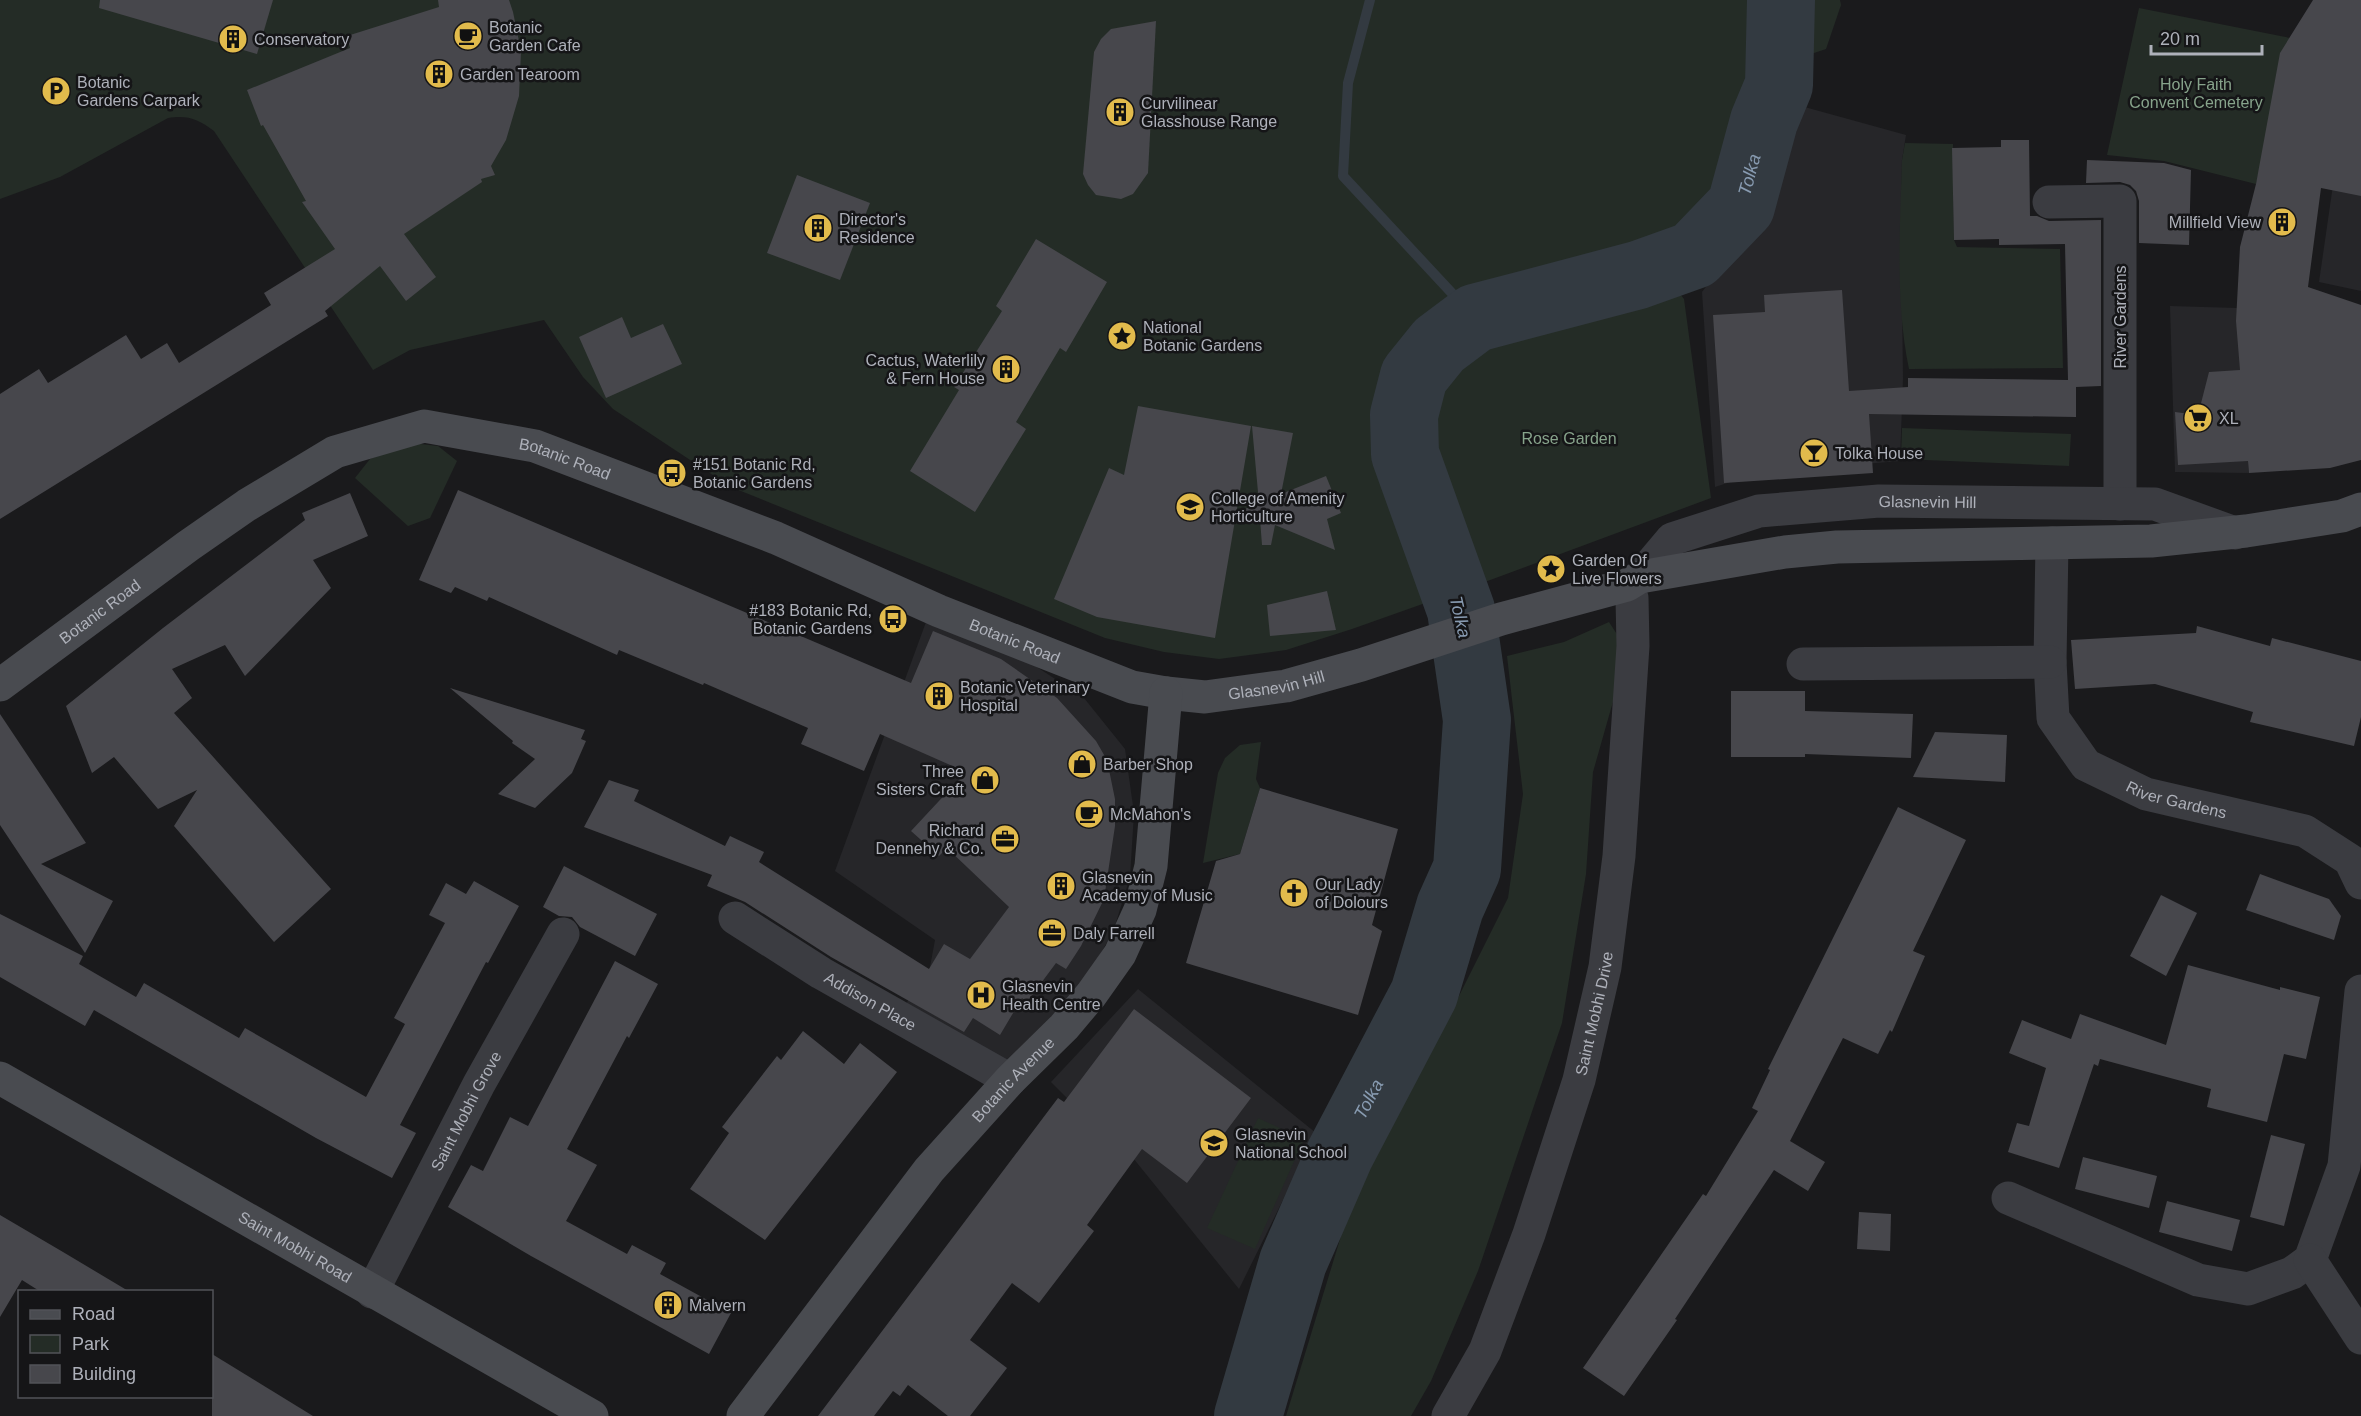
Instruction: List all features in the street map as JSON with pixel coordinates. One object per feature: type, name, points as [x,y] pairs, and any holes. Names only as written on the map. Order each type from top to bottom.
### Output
[{"type":"street","name":"River Gardens","points":[[2049,202],[2120,201],[2120,504]]},
{"type":"street","name":"Botanic Road","points":[[0,685],[247,505],[335,453],[424,426],[535,446],[776,538],[939,611],[1029,647],[1132,687],[1166,693]]},
{"type":"street","name":"Glasnevin Hill","points":[[1634,581],[1672,539],[1759,511],[1880,501],[2155,504],[2235,533]]},
{"type":"street","name":"Glasnevin Hill","points":[[1166,693],[1205,697],[1286,686],[1501,619],[1634,581],[1785,552],[1837,547],[2151,541],[2235,533],[2342,516],[2361,509]]},
{"type":"street","name":"River Gardens","points":[[2052,543],[2050,662],[2053,718],[2086,765],[2146,794],[2305,831],[2350,860],[2361,883]]},
{"type":"street","name":"Saint Mobhi Drive","points":[[1448,1416],[1485,1351],[1529,1234],[1579,1080],[1605,967],[1619,856],[1633,646],[1634,581]]},
{"type":"street","points":[[1803,664],[2050,662]]},
{"type":"street","name":"Botanic Avenue","points":[[743,1416],[929,1170],[1010,1080],[1064,1027],[1091,995],[1120,954],[1140,910],[1151,866],[1166,693]]},
{"type":"street","name":"Addison Place","points":[[735,918],[821,973],[1010,1080]]},
{"type":"street","name":"Saint Mobhi Grove","points":[[372,1292],[479,1084],[563,934]]},
{"type":"street","points":[[2008,1198],[2198,1280],[2248,1289],[2292,1273],[2310,1260],[2344,1166],[2361,991]]},
{"type":"street","name":"Saint Mobhi Road","points":[[0,1078],[592,1416]]},
{"type":"street","points":[[2310,1260],[2361,1338]]},
{"type":"shaded area","points":[[1801,106],[1906,135],[1902,160],[1903,378],[1900,461],[1758,473],[1715,487],[1702,292],[1755,222]]},
{"type":"shaded area","points":[[2333,185],[2361,192],[2361,291],[2319,282]]},
{"type":"shaded area","points":[[2170,306],[2237,308],[2249,473],[2175,472]]},
{"type":"shaded area","points":[[926,622],[1014,652],[1084,698],[1125,749],[1134,813],[1130,877],[1113,932],[1078,993],[1003,1070],[900,1013],[930,967],[935,940],[835,871]]},
{"type":"shaded area","name":"Glasnevin National School","points":[[1138,989],[1316,1133],[1239,1289],[1129,1153],[1094,1125],[1051,1082]]},
{"type":"green space","name":"National Botanic Gardens","points":[[0,0],[1757,0],[1753,93],[1739,168],[1653,261],[1684,299],[1711,498],[1493,579],[1286,650],[1219,659],[1164,652],[1105,638],[731,487],[613,409],[583,377],[544,320],[410,350],[373,370],[214,131],[198,121],[181,117],[168,118],[60,177],[0,199]]},
{"type":"green space","points":[[1802,0],[1840,0],[1841,5],[1826,49],[1796,59]]},
{"type":"green space","name":"Holy Faith Convent Cemetery","points":[[2139,8],[2290,38],[2256,184],[2164,161],[2107,155]]},
{"type":"green space","points":[[1905,143],[1953,144],[1954,240],[1957,247],[2060,249],[2063,368],[1909,369],[1900,291],[1902,160]]},
{"type":"green space","points":[[1902,428],[2071,434],[2069,466],[1901,459]]},
{"type":"green space","points":[[412,443],[438,446],[457,461],[430,518],[408,526],[355,478],[370,459]]},
{"type":"green space","points":[[1609,622],[1622,642],[1620,677],[1593,772],[1586,874],[1562,1023],[1478,1271],[1431,1381],[1411,1416],[1286,1416],[1363,1164],[1450,1014],[1508,898],[1523,794],[1507,656],[1564,642]]},
{"type":"green space","points":[[1261,742],[1256,779],[1260,788],[1240,854],[1203,863],[1218,773],[1225,758],[1240,745]]},
{"type":"green space","points":[[1258,1118],[1304,1139],[1255,1249],[1207,1228]]},
{"type":"building","name":"Conservatory","points":[[100,0],[273,0],[257,54],[99,8]]},
{"type":"building","points":[[438,0],[509,0],[521,51],[519,96],[506,140],[491,166],[495,175],[481,179],[482,182],[404,234],[436,277],[406,301],[380,266],[325,311],[328,316],[0,519],[0,394],[39,369],[48,383],[126,335],[141,359],[167,343],[179,363],[271,305],[264,293],[335,249],[302,202],[306,201],[263,125],[261,126],[247,90],[350,48],[347,36],[439,7]]},
{"type":"building","name":"Millfield View","points":[[2313,0],[2361,0],[2361,196],[2321,188],[2308,287],[2361,305],[2361,460],[2330,468],[2249,473],[2248,461],[2178,465],[2175,412],[2198,415],[2209,372],[2240,370],[2236,321],[2240,247],[2256,184],[2280,53]]},
{"type":"building","name":"Curvilinear Glasshouse Range","points":[[1156,21],[1148,173],[1133,194],[1121,199],[1096,195],[1083,174],[1094,52],[1101,39],[1111,29]]},
{"type":"building","points":[[2001,140],[2029,140],[2030,216],[2049,221],[2101,220],[2101,386],[2076,387],[2076,417],[1869,414],[1873,473],[1724,483],[1713,315],[1765,312],[1764,295],[1842,290],[1849,391],[1908,387],[1908,378],[2068,380],[2065,244],[1999,245],[1999,239],[1954,240],[1952,148],[2001,147]]},
{"type":"building","points":[[2087,160],[2164,163],[2191,170],[2189,245],[2139,243],[2139,201],[2136,191],[2130,185],[2120,182],[2086,183]]},
{"type":"building","name":"Director's Residence","points":[[797,175],[870,203],[840,280],[767,253]]},
{"type":"building","name":"Cactus, Waterlily & Fern House","points":[[1036,239],[1107,282],[1066,352],[1060,348],[1016,422],[1026,429],[975,512],[910,471],[959,390],[954,387],[1002,311],[996,306]]},
{"type":"building","points":[[622,317],[631,338],[663,324],[682,364],[606,398],[579,337]]},
{"type":"building","points":[[1138,406],[1251,426],[1215,638],[1097,617],[1054,599],[1109,468],[1124,475]]},
{"type":"building","points":[[1252,426],[1293,433],[1281,494],[1326,476],[1341,513],[1327,519],[1335,550],[1275,525],[1271,545],[1262,545],[1260,519],[1240,511],[1259,503]]},
{"type":"building","points":[[458,490],[911,683],[933,631],[1001,659],[1057,698],[1096,741],[1107,760],[1115,799],[1115,826],[1104,899],[1081,946],[1066,969],[1056,963],[1027,1002],[1022,998],[1000,1035],[973,1018],[964,1032],[831,957],[745,902],[707,886],[712,875],[584,827],[609,780],[639,790],[634,801],[725,846],[730,836],[764,852],[759,862],[929,969],[944,944],[970,959],[1009,907],[947,848],[939,856],[911,831],[966,772],[880,734],[864,771],[801,744],[808,728],[704,683],[703,685],[619,650],[617,655],[489,597],[487,601],[455,587],[451,593],[419,580]]},
{"type":"building","points":[[350,493],[368,536],[313,560],[331,588],[245,676],[225,645],[172,669],[192,698],[174,713],[331,889],[274,942],[174,826],[197,790],[158,809],[114,757],[92,773],[66,706],[163,628],[305,520],[302,513]]},
{"type":"building","points":[[1327,591],[1336,630],[1270,636],[1267,605]]},
{"type":"building","points":[[2197,626],[2270,646],[2272,638],[2361,661],[2361,717],[2354,746],[2250,722],[2253,712],[2155,684],[2075,689],[2071,640],[2196,633]]},
{"type":"building","points":[[450,688],[585,730],[581,739],[586,741],[572,773],[535,808],[498,794],[535,759],[512,743],[513,741]]},
{"type":"building","points":[[1731,691],[1805,691],[1805,711],[1913,714],[1911,758],[1805,754],[1805,757],[1731,757]]},
{"type":"building","points":[[0,714],[86,843],[41,864],[113,901],[85,953],[0,825]]},
{"type":"building","points":[[1935,732],[2007,735],[2005,782],[1913,777]]},
{"type":"building","name":"Our Lady of Dolours","points":[[1260,788],[1398,829],[1372,925],[1382,931],[1358,1015],[1186,963],[1216,861],[1240,854]]},
{"type":"building","points":[[1898,807],[1966,840],[1913,951],[1925,956],[1892,1032],[1890,1030],[1878,1054],[1843,1038],[1790,1141],[1825,1162],[1808,1191],[1774,1170],[1675,1319],[1677,1320],[1624,1396],[1583,1368],[1703,1194],[1706,1196],[1758,1111],[1752,1108],[1770,1070],[1768,1069]]},
{"type":"building","points":[[564,866],[657,914],[635,956],[580,927],[572,917],[559,916],[543,907]]},
{"type":"building","points":[[2260,874],[2329,899],[2341,916],[2334,940],[2246,910]]},
{"type":"building","points":[[474,881],[519,906],[488,963],[486,962],[400,1125],[416,1133],[392,1178],[316,1138],[94,1010],[85,1026],[0,977],[0,914],[83,956],[79,964],[136,997],[144,983],[239,1038],[245,1028],[366,1097],[405,1024],[394,1018],[445,923],[429,915],[446,883],[466,894]]},
{"type":"building","points":[[2161,895],[2197,913],[2166,976],[2130,956]]},
{"type":"building","points":[[615,961],[658,984],[629,1038],[627,1036],[567,1149],[597,1165],[566,1221],[627,1254],[632,1245],[666,1263],[660,1274],[731,1313],[709,1354],[531,1256],[448,1207],[471,1165],[483,1171],[510,1117],[528,1126]]},
{"type":"building","points":[[2188,965],[2280,990],[2280,987],[2320,997],[2306,1059],[2284,1054],[2267,1122],[2207,1107],[2211,1089],[2100,1059],[2098,1066],[2094,1064],[2059,1168],[2008,1152],[2017,1123],[2029,1126],[2046,1068],[2009,1053],[2022,1020],[2071,1039],[2080,1014],[2166,1045]]},
{"type":"building","points":[[1134,1009],[1251,1098],[1187,1183],[1142,1149],[1087,1225],[1094,1231],[1039,1303],[1012,1283],[970,1340],[1007,1368],[970,1416],[948,1416],[908,1385],[900,1396],[893,1391],[874,1416],[818,1416],[1058,1098],[1064,1102]]},
{"type":"building","points":[[803,1031],[844,1064],[860,1043],[897,1072],[765,1240],[690,1189],[729,1133],[722,1127],[777,1056],[781,1060]]},
{"type":"building","points":[[2271,1135],[2305,1144],[2284,1226],[2250,1217]]},
{"type":"building","points":[[2083,1157],[2157,1176],[2149,1208],[2075,1189]]},
{"type":"building","points":[[2167,1201],[2240,1220],[2232,1251],[2159,1232]]},
{"type":"building","points":[[1859,1212],[1891,1214],[1890,1251],[1857,1249]]},
{"type":"building","points":[[0,1215],[127,1290],[38,1290],[22,1280],[0,1317]]},
{"type":"building","points":[[213,1355],[313,1416],[212,1416]]},
{"type":"waterway","points":[[1370,0],[1348,83],[1343,176],[1475,318]]},
{"type":"waterway","name":"Tolka","points":[[1248,1416],[1293,1262],[1340,1154],[1424,994],[1450,907],[1467,869],[1477,720],[1461,610],[1405,454],[1404,415],[1414,376],[1439,345],[1475,318],[1638,275],[1694,255],[1741,206],[1764,121],[1779,85],[1781,0]]},
{"type":"place","name":"Botanic Garden Cafe","points":[[468,36]]},
{"type":"place","name":"Conservatory","points":[[233,39]]},
{"type":"place","name":"Garden Tearoom","points":[[439,74]]},
{"type":"place","name":"Botanic Gardens Carpark","points":[[56,91]]},
{"type":"place","name":"Curvilinear Glasshouse Range","points":[[1120,112]]},
{"type":"place","name":"Millfield View","points":[[2282,222]]},
{"type":"place","name":"Director's Residence","points":[[818,228]]},
{"type":"place","name":"National Botanic Gardens","points":[[1122,336]]},
{"type":"place","name":"Cactus, Waterlily & Fern House","points":[[1006,369]]},
{"type":"place","name":"XL","points":[[2198,418]]},
{"type":"place","name":"Tolka House","points":[[1814,453]]},
{"type":"place","name":"#151 Botanic Rd, Botanic Gardens","points":[[672,473]]},
{"type":"place","name":"College of Amenity Horticulture","points":[[1190,507]]},
{"type":"place","name":"Garden Of Live Flowers","points":[[1551,569]]},
{"type":"place","name":"#183 Botanic Rd, Botanic Gardens","points":[[893,619]]},
{"type":"place","name":"Botanic Veterinary Hospital","points":[[939,696]]},
{"type":"place","name":"Barber Shop","points":[[1082,764]]},
{"type":"place","name":"Three Sisters Craft","points":[[985,780]]},
{"type":"place","name":"McMahon's","points":[[1089,814]]},
{"type":"place","name":"Richard Dennehy & Co.","points":[[1005,839]]},
{"type":"place","name":"Glasnevin Academy of Music","points":[[1061,886]]},
{"type":"place","name":"Our Lady of Dolours","points":[[1294,893]]},
{"type":"place","name":"Daly Farrell","points":[[1052,933]]},
{"type":"place","name":"Glasnevin Health Centre","points":[[981,995]]},
{"type":"place","name":"Glasnevin National School","points":[[1214,1143]]},
{"type":"place","name":"Malvern","points":[[668,1305]]},
{"type":"park label","name":"Rose Garden","points":[[1569,438]]}]
